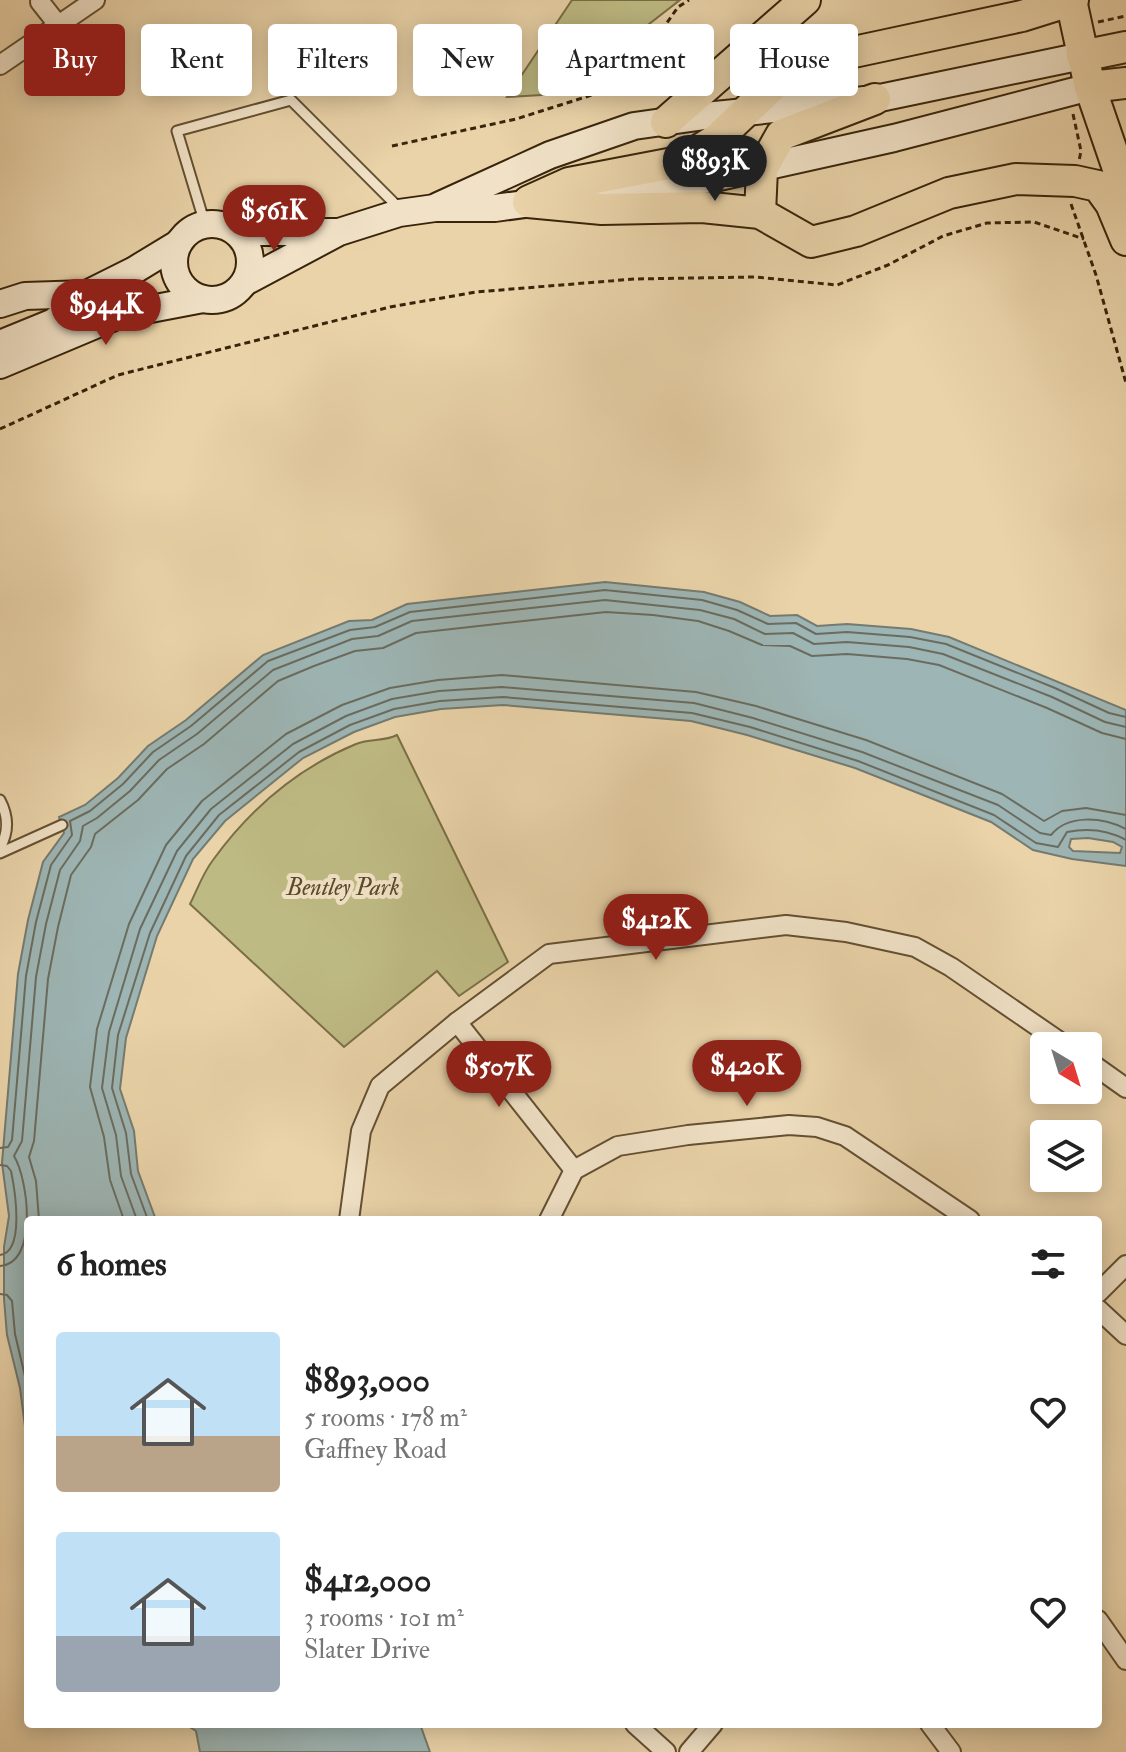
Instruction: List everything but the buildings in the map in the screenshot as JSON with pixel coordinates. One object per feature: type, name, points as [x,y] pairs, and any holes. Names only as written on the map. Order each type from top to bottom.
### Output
[{"type":"main road","points":[[666,122],[805,0]]},
{"type":"main road","points":[[528,202],[569,183],[679,162],[717,139],[785,74],[835,56],[1022,16],[1075,17],[1126,47]]},
{"type":"main road","points":[[1075,17],[1090,87],[1126,192]]},
{"type":"main road","points":[[760,213],[762,169],[781,135],[1075,17]]},
{"type":"main road","points":[[0,365],[119,315],[230,296],[245,282],[339,232],[403,212],[435,208],[495,208],[710,179],[894,138],[1090,87],[1126,83]]},
{"type":"main road","points":[[435,208],[550,155],[634,126],[875,99]]},
{"type":"main road","points":[[528,202],[602,209],[702,207],[760,213],[811,242],[856,231],[949,193],[1016,179],[1046,179],[1098,186],[1111,204],[1126,240]]},
{"type":"main road","points":[[0,344],[54,322],[87,294],[133,271],[205,224],[220,224],[236,232],[248,248],[250,261],[245,282]]},
{"type":"main road","points":[[236,232],[339,232]]},
{"type":"main road","points":[[179,243],[174,259],[177,277],[186,290],[203,299]]},
{"type":"main road","points":[[0,304],[25,296],[87,294]]},
{"type":"street","points":[[62,24],[95,0]]},
{"type":"street","points":[[40,2],[57,24]]},
{"type":"street","points":[[0,65],[24,49]]},
{"type":"street","points":[[350,1216],[361,1131],[380,1086],[457,1022],[549,954],[786,925],[846,932],[915,947],[951,967],[1046,1032]]},
{"type":"street","points":[[457,1022],[574,1170]]},
{"type":"street","points":[[1102,1071],[1126,1088]]},
{"type":"street","points":[[551,1216],[574,1170],[618,1146],[702,1133],[789,1125],[817,1127],[845,1136],[964,1216]]},
{"type":"street","points":[[1102,1289],[1126,1265]]},
{"type":"street","points":[[1102,1313],[1126,1335]]},
{"type":"street","points":[[1102,1626],[1126,1660]]},
{"type":"street","points":[[639,1728],[666,1752]]},
{"type":"street","points":[[689,1752],[710,1728]]},
{"type":"street","points":[[933,1728],[951,1752]]},
{"type":"lane","points":[[205,224],[177,131],[291,100],[403,212]]},
{"type":"lane","points":[[0,800],[7,826],[0,851]]},
{"type":"lane","points":[[0,851],[62,825]]},
{"type":"path","points":[[666,24],[678,7],[689,0]]},
{"type":"path","points":[[1075,17],[1126,16]]},
{"type":"path","points":[[392,146],[516,119],[589,96]]},
{"type":"path","points":[[1074,116],[1081,151],[1077,170]]},
{"type":"path","points":[[1072,199],[1070,207],[1096,275],[1126,383]]},
{"type":"path","points":[[0,429],[118,375],[414,302],[476,292],[634,279],[755,277],[837,285],[888,265],[943,236],[987,223],[1034,222],[1084,239]]},
{"type":"green space","points":[[572,0],[680,0],[649,24],[556,24]]},
{"type":"green space","points":[[538,51],[538,95],[507,97],[522,96],[522,75]]},
{"type":"green space","name":"Bentley Park","points":[[397,735],[508,962],[459,996],[437,971],[344,1047],[190,904],[206,870],[227,841],[277,792],[335,754],[361,742]]},
{"type":"water","points":[[605,582],[704,592],[740,602],[770,616],[797,615],[817,626],[847,624],[911,629],[949,637],[1126,710],[1126,866],[1033,850],[991,822],[855,768],[691,721],[503,705],[441,709],[395,717],[354,732],[303,758],[225,821],[193,859],[157,936],[126,1038],[120,1089],[134,1131],[138,1171],[155,1216],[24,1216],[24,1418],[7,1335],[4,1247],[9,1216],[2,1163],[18,974],[43,862],[64,833],[59,817],[85,805],[118,778],[148,746],[186,720],[263,655],[349,621],[372,620],[407,604]],"holes":[[[1088,838],[1113,842],[1122,847],[1120,853],[1073,851],[1069,847],[1071,839]]]},
{"type":"water","points":[[191,1728],[421,1728],[430,1752],[200,1752],[196,1731]]}]
